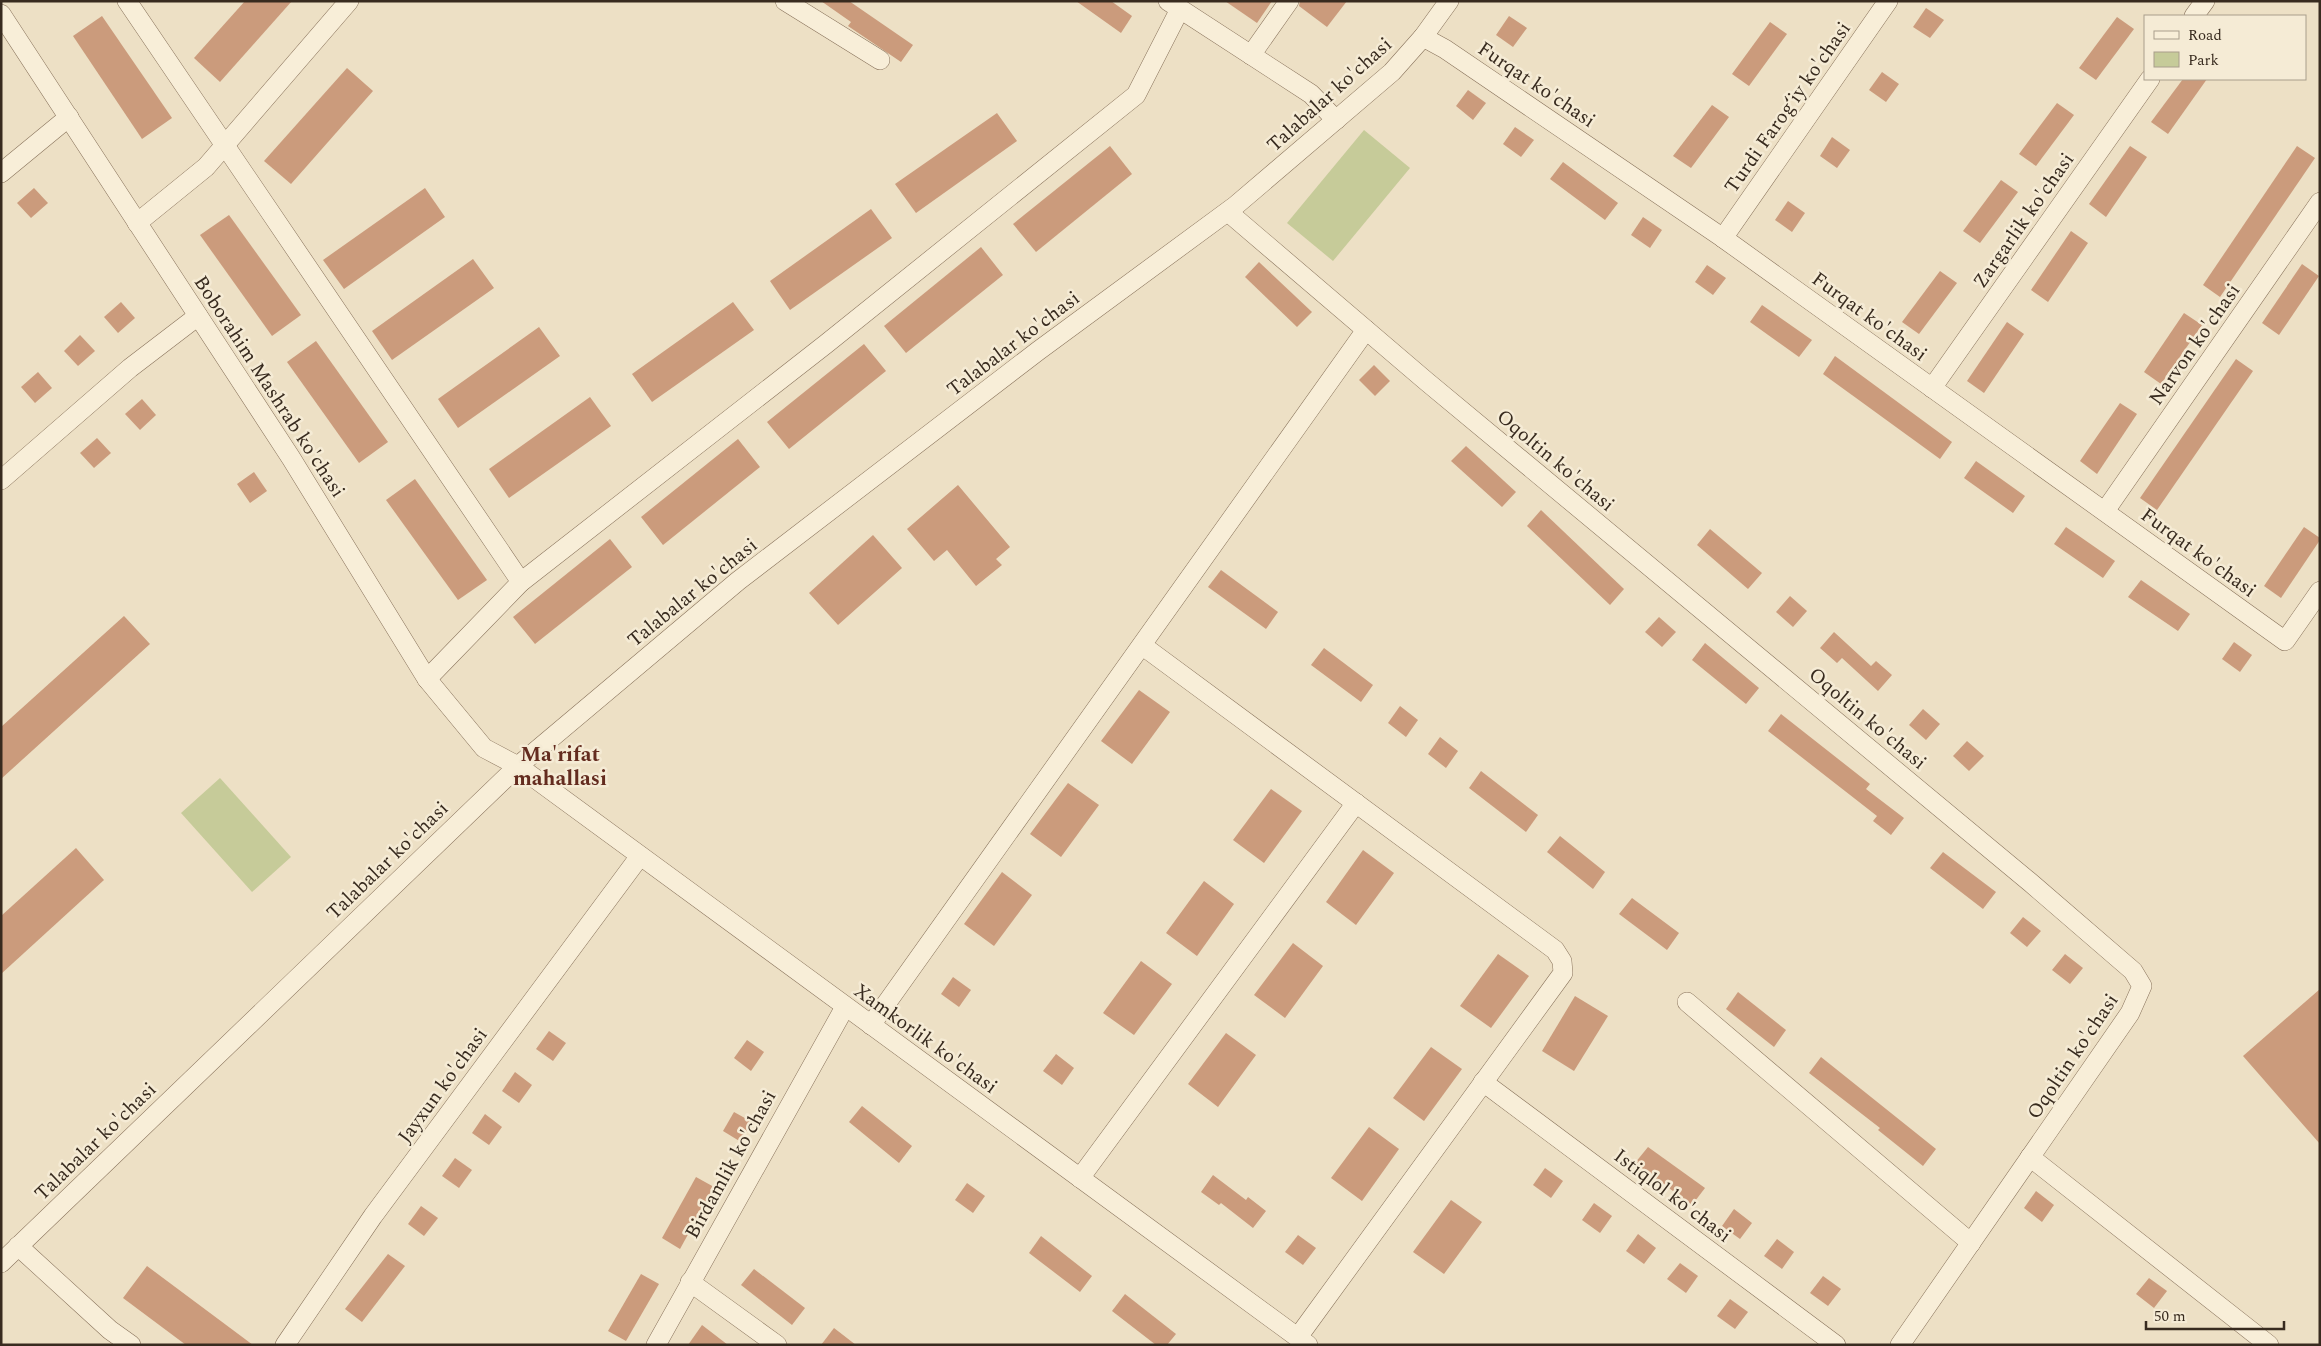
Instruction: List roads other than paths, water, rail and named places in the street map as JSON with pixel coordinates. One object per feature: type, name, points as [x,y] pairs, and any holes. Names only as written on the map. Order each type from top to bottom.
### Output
[{"type":"street","points":[[127,1],[226,144],[521,582]]},
{"type":"street","points":[[137,223],[206,167],[349,1]]},
{"type":"street","points":[[785,1],[880,60]]},
{"type":"street","points":[[1250,55],[1289,1]]},
{"type":"street","name":"Talabalar ko'chasi","points":[[1,1263],[518,766],[738,581],[1038,351],[1228,212],[1392,72],[1423,37],[1449,1]]},
{"type":"street","name":"Turdi Farog‘iy ko'chasi","points":[[1723,238],[1888,1]]},
{"type":"street","points":[[2195,15],[2204,1]]},
{"type":"street","points":[[427,679],[521,582],[826,344],[1136,95],[1174,5],[1310,94],[1336,120]]},
{"type":"street","name":"Boborahim Mashrab ko'chasi","points":[[1,14],[290,458],[427,679],[484,748],[518,766]]},
{"type":"street","name":"Furqat ko'chasi","points":[[1423,37],[1445,49],[1723,238],[2285,640],[2320,591]]},
{"type":"street","name":"Zargarlik ko'chasi","points":[[1932,388],[2149,80]]},
{"type":"street","points":[[1,174],[69,117]]},
{"type":"street","name":"Narvon ko'chasi","points":[[2105,512],[2320,202]]},
{"type":"street","name":"Oqoltin ko'chasi","points":[[1228,212],[1366,330],[2031,883],[2133,971],[2142,986],[2130,1013],[1900,1345]]},
{"type":"street","points":[[1,480],[130,368],[198,316]]},
{"type":"street","points":[[871,1025],[1143,646],[1366,330]]},
{"type":"street","points":[[1143,646],[1555,950],[1562,961],[1563,973],[1483,1082],[1303,1341]]},
{"type":"street","name":"Xamkorlik ko'chasi","points":[[518,766],[1303,1341]]},
{"type":"street","points":[[1080,1178],[1356,803]]},
{"type":"street","name":"Jayxun ko'chasi","points":[[285,1345],[373,1216],[640,856]]},
{"type":"street","points":[[1687,1002],[1971,1243]]},
{"type":"street","name":"Birdamlik ko'chasi","points":[[656,1345],[845,1007]]},
{"type":"street","name":"Istiqlol ko'chasi","points":[[1483,1082],[1836,1345]]},
{"type":"street","points":[[2030,1158],[2269,1345]]},
{"type":"street","points":[[18,1246],[110,1330],[131,1345]]},
{"type":"street","points":[[690,1282],[776,1345]]},
{"type":"district","name":"Ma'rifat mahallasi","points":[[560,766]]}]
